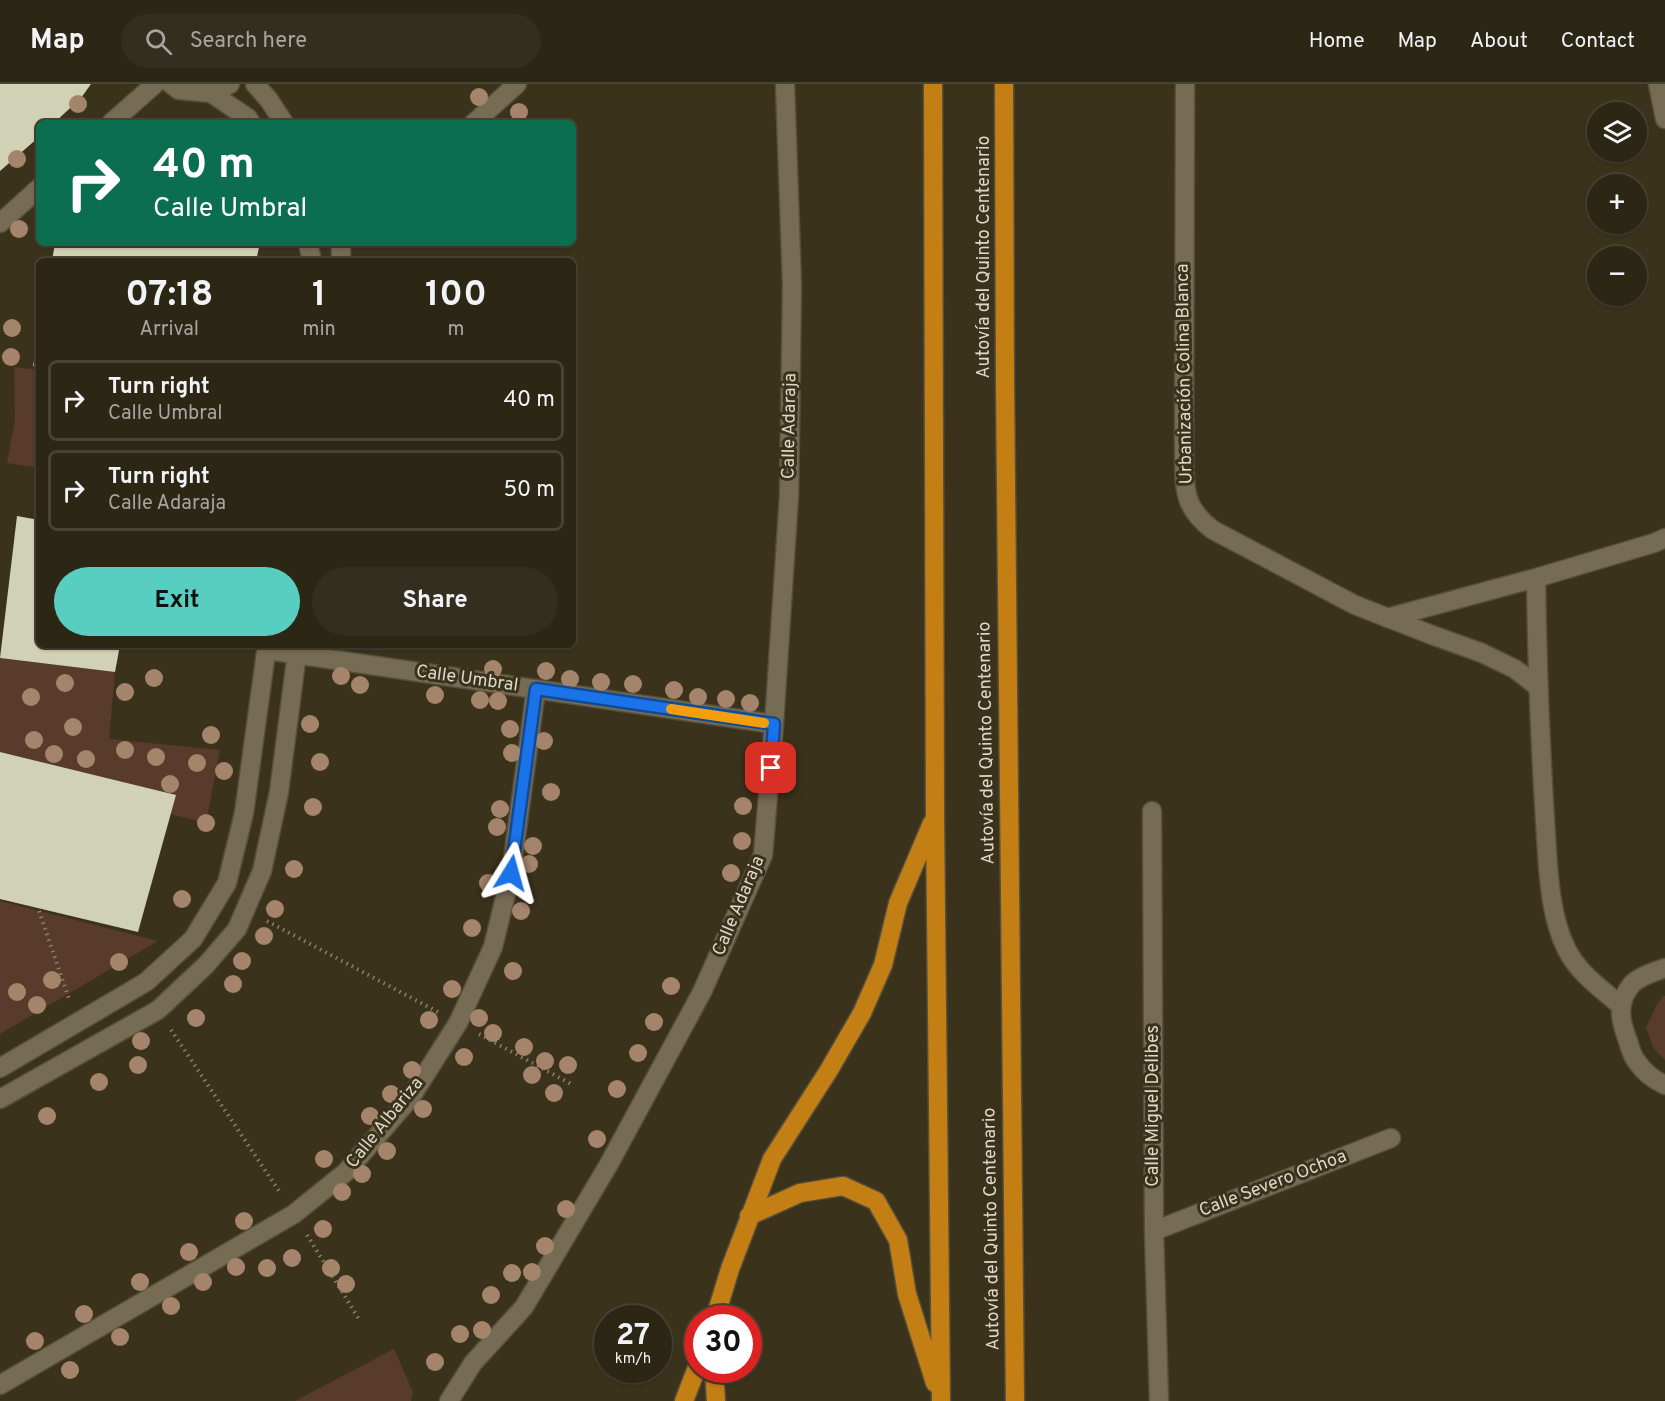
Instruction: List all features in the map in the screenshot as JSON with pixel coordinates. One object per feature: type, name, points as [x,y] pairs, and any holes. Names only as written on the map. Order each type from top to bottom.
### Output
[{"type":"highway","points":[[933,84],[935,816],[941,1401]]},
{"type":"highway","name":"Autovía del Quinto Centenario","points":[[1004,84],[1015,1401]]},
{"type":"highway","points":[[719,1305],[749,1216],[772,1160],[862,1013],[883,965],[898,903],[935,816]]},
{"type":"highway","points":[[749,1216],[800,1193],[843,1186],[876,1201],[898,1240],[907,1294],[941,1401]]},
{"type":"highway","points":[[684,1401],[691,1383]]},
{"type":"highway","points":[[715,1383],[716,1401]]},
{"type":"street","points":[[114,120],[155,84]]},
{"type":"street","points":[[171,84],[179,90],[211,93],[249,120]]},
{"type":"street","points":[[211,93],[230,84]]},
{"type":"street","points":[[255,84],[282,120]]},
{"type":"street","points":[[477,120],[518,84]]},
{"type":"street","name":"Calle Adaraja","points":[[449,1401],[472,1363],[524,1306],[609,1164],[702,993],[763,855],[774,724],[789,473],[792,285],[785,84]]},
{"type":"street","name":"Urbanización Colina Blanca","points":[[1185,84],[1184,449],[1187,499],[1191,510],[1213,530],[1355,605],[1482,653],[1515,669],[1538,687]]},
{"type":"street","points":[[1658,84],[1665,118]]},
{"type":"street","points":[[0,223],[36,191]]},
{"type":"street","points":[[1387,618],[1536,578],[1665,538]]},
{"type":"street","points":[[1536,578],[1538,687],[1550,886],[1556,920],[1567,951],[1584,975],[1621,1006]]},
{"type":"street","points":[[0,1068],[146,982],[194,939],[227,883],[244,813],[267,648]]},
{"type":"street","name":"Calle Umbral","points":[[277,648],[774,724]]},
{"type":"street","points":[[0,1099],[158,1010],[206,965],[237,929],[262,871],[279,792],[297,650]]},
{"type":"street","name":"Calle Albariza","points":[[0,1385],[294,1214],[346,1172],[411,1097],[458,1023],[493,947],[508,884],[536,689]]},
{"type":"street","name":"Calle Miguel Delibes","points":[[1152,811],[1154,1231],[1158,1401]]},
{"type":"street","points":[[1665,968],[1646,975],[1634,983],[1626,993],[1621,1006],[1621,1022],[1635,1060],[1658,1082],[1665,1085]]},
{"type":"street","name":"Calle Severo Ochoa","points":[[1154,1231],[1392,1138]]},
{"type":"path","points":[[245,909],[571,1084]]},
{"type":"path","points":[[39,911],[67,995],[83,1019]]},
{"type":"path","points":[[158,1010],[294,1214],[360,1321]]},
{"type":"shaded area","points":[[14,367],[36,370],[36,468],[7,463],[15,419]]},
{"type":"shaded area","points":[[0,658],[115,672],[109,739],[220,750],[206,823],[170,814],[175,795],[0,752]]},
{"type":"shaded area","points":[[0,901],[158,941],[0,1034]]},
{"type":"shaded area","points":[[1665,996],[1665,1060],[1654,1049],[1646,1028]]},
{"type":"shaded area","points":[[394,1349],[413,1392],[411,1401],[295,1401]]},
{"type":"building","points":[[0,84],[91,84],[81,98],[57,120],[36,120],[36,140],[0,171]]},
{"type":"building","points":[[54,246],[259,246],[257,258],[52,258]]},
{"type":"building","points":[[36,350],[36,366],[33,366]]},
{"type":"building","points":[[17,516],[36,519],[36,648],[119,648],[115,672],[0,658]]},
{"type":"building","points":[[0,752],[176,795],[138,932],[0,899]]},
{"type":"slow traffic","points":[[671,709],[764,723]]},
{"type":"route","points":[[511,873],[536,689],[774,724],[771,768]]}]
